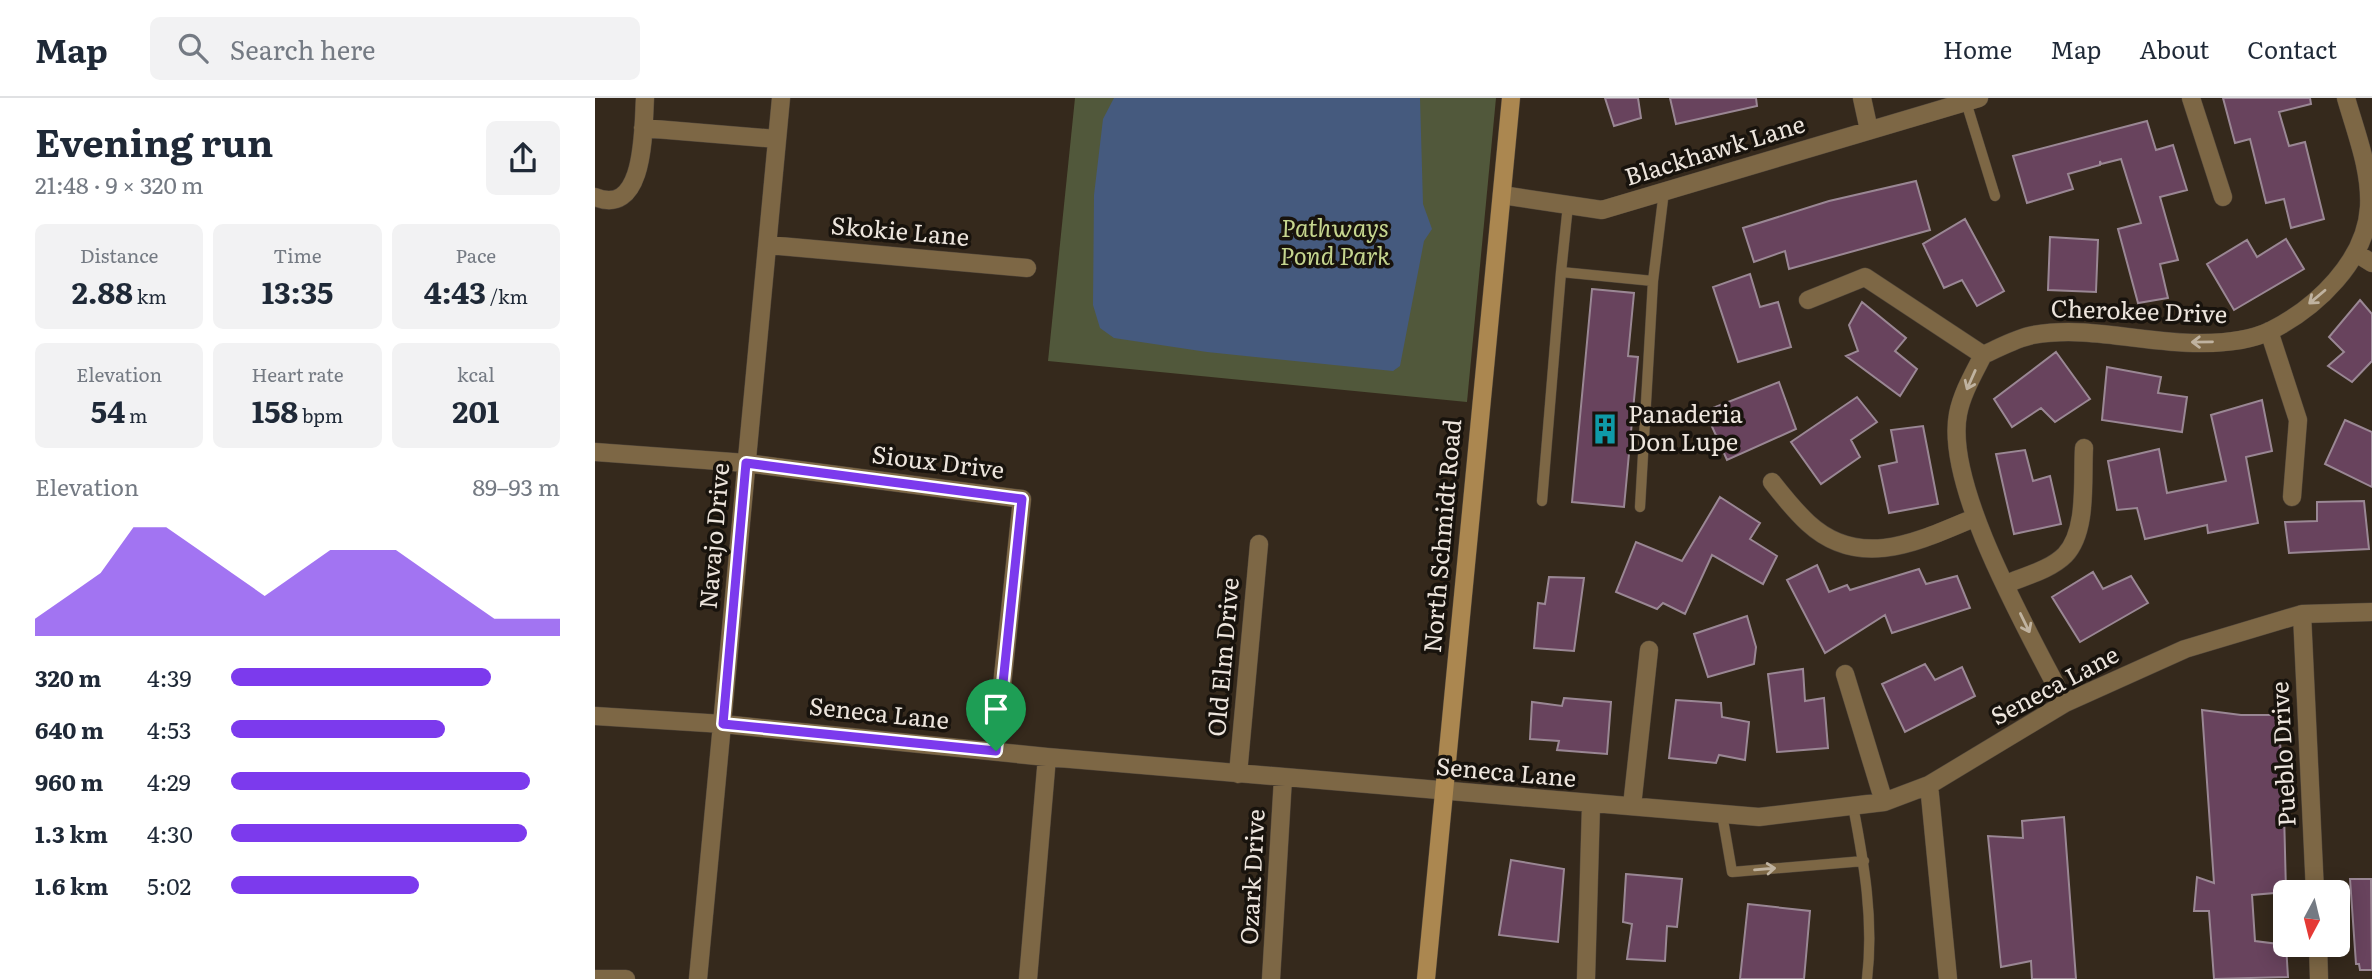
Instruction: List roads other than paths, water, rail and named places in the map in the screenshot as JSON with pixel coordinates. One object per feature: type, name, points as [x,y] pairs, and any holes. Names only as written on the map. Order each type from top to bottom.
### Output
[{"type":"street","points":[[595,197],[611,200],[621,197],[635,183],[645,98]]},
{"type":"street","name":"Navajo Drive","points":[[698,979],[781,98]]},
{"type":"street","name":"North Schmidt Road","points":[[1426,979],[1511,98]]},
{"type":"street","points":[[1862,98],[1869,130]]},
{"type":"street","points":[[2191,98],[2223,197]]},
{"type":"street","name":"Cherokee Drive","points":[[1983,355],[2030,335],[2064,331],[2202,343],[2238,340],[2269,331],[2333,284],[2356,253],[2365,230],[2368,195],[2366,172],[2346,98]]},
{"type":"street","name":"Blackhawk Lane","points":[[1502,195],[1602,209],[1972,100]]},
{"type":"street","points":[[643,128],[777,139]]},
{"type":"street","name":"Skokie Lane","points":[[768,245],[1027,268]]},
{"type":"street","points":[[2356,253],[2372,263]]},
{"type":"street","points":[[1808,300],[1865,277],[1983,355],[1958,413],[1956,440],[1974,518],[2065,703]]},
{"type":"street","points":[[2269,331],[2298,420],[2292,497]]},
{"type":"street","points":[[2005,584],[2043,570],[2064,556],[2074,542],[2078,528],[2084,448]]},
{"type":"street","name":"Sioux Drive","points":[[595,452],[746,463],[1022,499],[996,751]]},
{"type":"street","points":[[1772,482],[1809,524],[1849,547],[1881,549],[1915,543],[1974,518]]},
{"type":"street","name":"Old Elm Drive","points":[[1238,774],[1259,544]]},
{"type":"street","name":"Seneca Lane","points":[[595,716],[723,724],[1047,757],[1591,805],[1759,817],[1884,802],[1929,785],[2065,703],[2185,649],[2302,614],[2372,612]]},
{"type":"street","name":"Pueblo Drive","points":[[2302,614],[2314,880]]},
{"type":"street","points":[[1632,806],[1649,650]]},
{"type":"street","points":[[1845,674],[1884,802]]},
{"type":"street","points":[[1028,979],[1047,757]]},
{"type":"street","name":"Ozark Drive","points":[[1271,979],[1283,778]]},
{"type":"street","points":[[1929,785],[1948,979]]},
{"type":"street","points":[[1586,979],[1591,805]]},
{"type":"street","points":[[2318,957],[2319,979]]},
{"type":"street","points":[[596,979],[626,979]]},
{"type":"lane","points":[[1972,100],[1995,196]]},
{"type":"lane","points":[[1640,507],[1653,281],[1664,191]]},
{"type":"lane","points":[[1542,501],[1568,205]]},
{"type":"lane","points":[[1561,272],[1653,281]]},
{"type":"lane","points":[[1853,806],[1864,861],[1870,957],[1867,979]]},
{"type":"lane","points":[[1722,814],[1732,872],[1864,861]]},
{"type":"water","name":"Pathways Pond Park","points":[[1114,98],[1420,98],[1423,204],[1432,229],[1424,241],[1400,366],[1393,371],[1207,352],[1114,338],[1100,328],[1093,305],[1094,195],[1103,119]]},
{"type":"place","name":"Panaderia Don Lupe","points":[[1605,429]]}]
